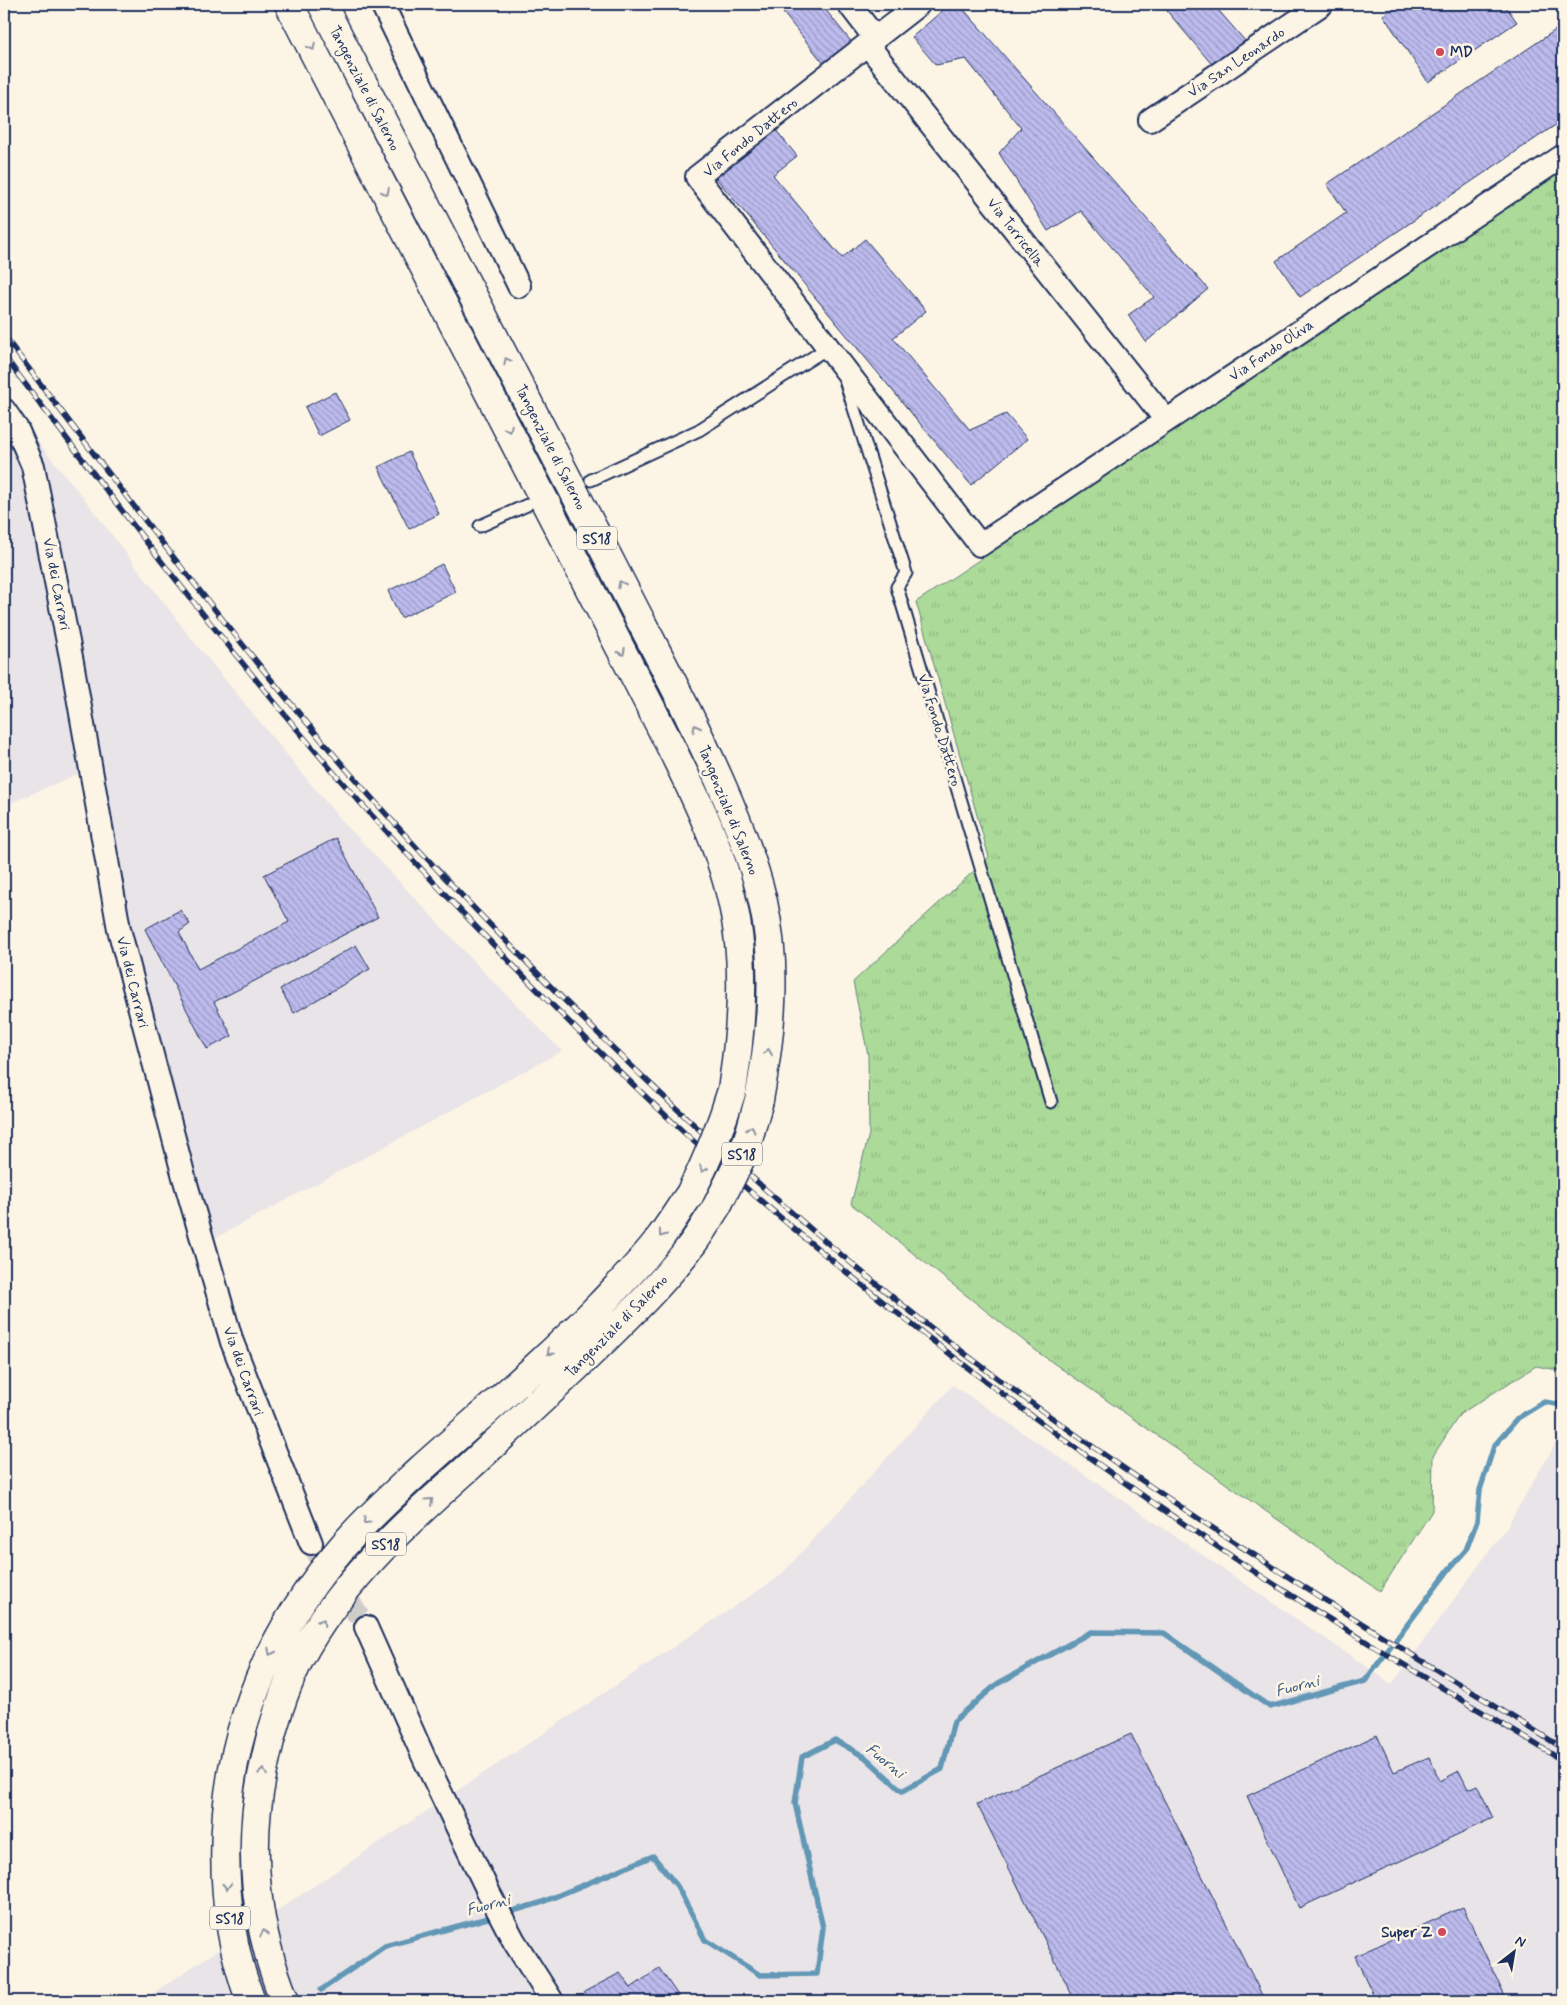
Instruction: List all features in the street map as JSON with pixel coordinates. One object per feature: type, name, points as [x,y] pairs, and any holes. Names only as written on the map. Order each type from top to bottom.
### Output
[{"type":"highway","name":"Tangenziale di Salerno","points":[[250,1999],[234,1946],[228,1898],[225,1850],[227,1808],[242,1725],[255,1686],[280,1636],[304,1596],[344,1545],[401,1488],[598,1307],[659,1239],[690,1194],[721,1126],[732,1090],[741,1018],[738,934],[731,897],[716,847],[688,783],[289,4]]},
{"type":"highway","name":"Tangenziale di Salerno","points":[[281,1991],[262,1923],[256,1881],[255,1831],[259,1794],[268,1745],[277,1713],[305,1649],[336,1600],[366,1564],[419,1511],[561,1382],[640,1306],[694,1242],[717,1206],[740,1160],[749,1136],[759,1100],[768,1054],[773,982],[769,931],[753,864],[701,738],[508,363],[459,273],[322,4]]},
{"type":"street","points":[[385,4],[383,6],[518,286]]},
{"type":"street","points":[[849,4],[871,41]]},
{"type":"street","name":"Via Fondo Dattero","points":[[919,4],[698,177],[980,544]]},
{"type":"street","name":"Via San Leonardo","points":[[1150,120],[1322,4]]},
{"type":"street","name":"Via Torricella","points":[[871,41],[1166,420]]},
{"type":"street","name":"Via Fondo Oliva","points":[[980,544],[1563,156]]},
{"type":"street","name":"Via dei Carrari","points":[[4,410],[17,429],[33,466],[72,662],[119,929],[184,1177],[232,1342],[310,1543]]},
{"type":"street","points":[[366,1626],[425,1760],[489,1893],[514,1941],[552,2001]]},
{"type":"lane","points":[[592,480],[699,430],[834,354]]},
{"type":"lane","name":"Via Fondo Dattero","points":[[834,354],[906,573],[897,587],[1051,1102]]},
{"type":"lane","points":[[480,526],[526,505]]},
{"type":"shaded area","points":[[4,401],[83,497],[190,637],[335,813],[483,971],[562,1051],[195,1249],[82,772],[4,806]]},
{"type":"shaded area","points":[[953,1385],[1392,1684],[1506,1528],[1556,1443],[1563,1448],[1563,2001],[141,2001],[780,1576]]},
{"type":"green space","points":[[1563,171],[1563,1371],[1536,1366],[1460,1414],[1433,1456],[1432,1511],[1380,1591],[1039,1353],[851,1204],[869,1134],[868,1055],[853,982],[989,857],[916,602]]},
{"type":"building","points":[[776,4],[821,4],[853,44],[825,65]]},
{"type":"building","points":[[950,4],[959,4],[1208,289],[1146,342],[1128,315],[1154,297],[1081,211],[1048,231],[999,153],[1021,128],[966,59],[936,65],[912,37]]},
{"type":"building","points":[[1175,4],[1213,4],[1246,42],[1215,68],[1167,11]]},
{"type":"building","name":"MD","points":[[1400,4],[1504,4],[1517,22],[1428,82],[1383,15]]},
{"type":"building","points":[[1563,25],[1563,120],[1300,297],[1276,261],[1346,213],[1327,184]]},
{"type":"building","points":[[775,129],[797,156],[773,175],[842,258],[865,239],[926,311],[893,338],[970,430],[1006,414],[1027,439],[971,485],[716,178]]},
{"type":"building","points":[[335,392],[350,420],[319,436],[305,407]]},
{"type":"building","points":[[409,452],[439,514],[409,529],[378,467]]},
{"type":"building","points":[[442,564],[456,592],[401,618],[388,591]]},
{"type":"building","points":[[336,838],[378,917],[214,1002],[232,1036],[207,1049],[145,929],[180,910],[190,924],[179,932],[198,969],[289,922],[264,875]]},
{"type":"building","points":[[356,945],[370,969],[294,1013],[280,989]]},
{"type":"building","points":[[1131,1734],[1265,2001],[1075,2001],[977,1804]]},
{"type":"building","points":[[1377,1735],[1394,1772],[1429,1757],[1440,1781],[1459,1771],[1468,1789],[1477,1785],[1493,1818],[1299,1908],[1247,1796]]},
{"type":"building","name":"Super Z","points":[[1463,1907],[1507,2001],[1376,2001],[1355,1956]]},
{"type":"building","points":[[659,1968],[682,2001],[590,2001],[584,1992],[620,1973],[631,1988]]},
{"type":"waterway","name":"Fuorni","points":[[506,1913],[540,1903],[653,1856],[677,1886],[705,1940],[760,1975],[817,1974],[823,1928],[795,1803],[802,1757],[835,1740],[865,1757],[902,1791],[942,1769],[954,1721],[997,1684],[1091,1632],[1164,1633],[1270,1707],[1365,1681],[1450,1568],[1466,1550],[1477,1521],[1480,1490],[1494,1446],[1518,1418],[1544,1402],[1563,1405]]},
{"type":"waterway","name":"Fuorni","points":[[321,1990],[385,1946],[495,1916]]},
{"type":"tunnel","points":[[311,1543],[366,1627]]},
{"type":"railway","points":[[4,336],[216,611],[367,793],[447,880],[557,993],[710,1140],[870,1279],[1001,1381],[1079,1437],[1158,1492],[1238,1544],[1563,1748]]},
{"type":"railway","points":[[4,356],[127,518],[211,624],[341,781],[423,871],[536,988],[621,1073],[708,1155],[862,1285],[990,1385],[1121,1480],[1255,1572],[1563,1761]]},
{"type":"place","name":"MD","points":[[1440,52]]},
{"type":"place","name":"Super Z","points":[[1442,1932]]}]
